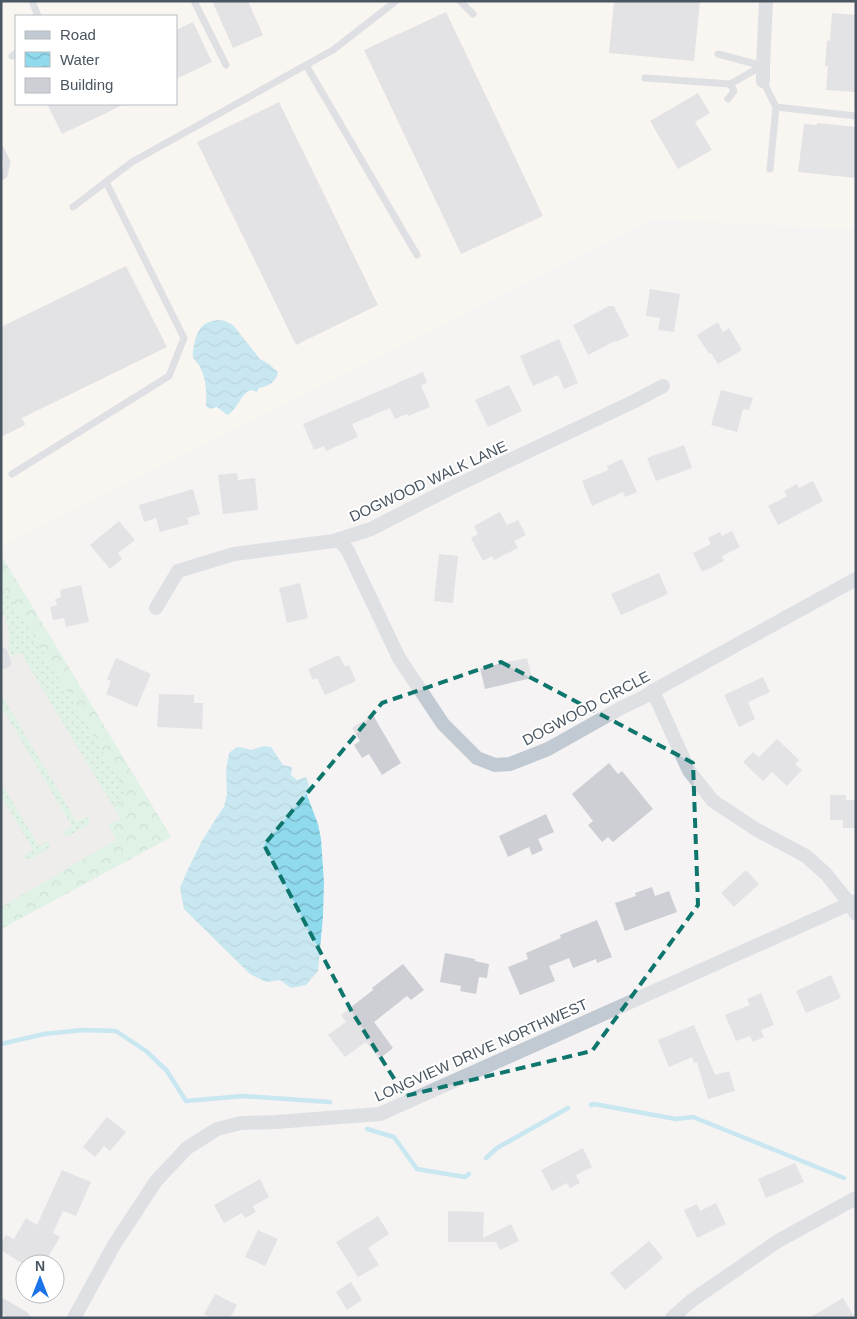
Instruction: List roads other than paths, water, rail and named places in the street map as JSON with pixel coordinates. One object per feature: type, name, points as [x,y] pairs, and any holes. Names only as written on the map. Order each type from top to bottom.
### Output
[{"type":"street","points":[[764,80],[766,1]]},
{"type":"street","name":"DOGWOOD WALK LANE","points":[[156,608],[178,571],[234,554],[334,541],[371,529],[451,488],[635,401],[662,386]]},
{"type":"street","name":"DOGWOOD CIRCLE","points":[[339,539],[348,551],[399,658],[443,724],[476,758],[495,765],[510,764],[548,748],[646,696],[856,579]]},
{"type":"street","points":[[653,691],[689,771],[713,801],[757,830],[806,856],[826,874],[854,906]]},
{"type":"street","name":"LONGVIEW DRIVE NORTHWEST","points":[[74,1318],[114,1245],[156,1181],[186,1148],[217,1129],[241,1123],[380,1114],[854,906]]},
{"type":"street","points":[[672,1318],[691,1300],[778,1241],[856,1198]]},
{"type":"street","points":[[1,1305],[22,1318]]},
{"type":"lane","points":[[32,1],[38,15]]},
{"type":"lane","points":[[194,1],[226,65]]},
{"type":"lane","points":[[73,207],[132,162],[333,50],[396,1]]},
{"type":"lane","points":[[460,1],[472,14]]},
{"type":"lane","points":[[718,54],[763,66]]},
{"type":"lane","points":[[306,65],[417,255]]},
{"type":"lane","points":[[645,78],[730,84],[763,66]]},
{"type":"lane","points":[[764,80],[776,107],[770,169]]},
{"type":"lane","points":[[728,99],[734,91],[730,84]]},
{"type":"lane","points":[[776,107],[856,116]]},
{"type":"lane","points":[[1,150],[7,162],[4,175],[1,176]]},
{"type":"lane","points":[[12,474],[169,376],[184,338],[106,182]]},
{"type":"water","points":[[220,320],[233,325],[260,359],[278,372],[272,383],[259,388],[257,392],[251,390],[247,392],[234,410],[227,415],[217,407],[210,409],[206,406],[204,376],[193,355],[198,332],[203,325]]},
{"type":"water","points":[[264,746],[271,747],[283,765],[292,767],[291,775],[297,780],[306,777],[309,785],[307,795],[318,824],[321,839],[324,883],[318,971],[306,985],[291,988],[280,980],[266,982],[250,974],[184,909],[180,888],[202,841],[224,807],[227,794],[226,770],[229,753],[237,747],[251,750]]},
{"type":"waterway","points":[[1,1044],[44,1034],[83,1030],[116,1031],[146,1051],[167,1071],[186,1101],[243,1096],[330,1102]]},
{"type":"waterway","points":[[591,1105],[676,1119],[693,1117],[844,1178]]},
{"type":"waterway","points":[[486,1158],[497,1148],[568,1108]]},
{"type":"waterway","points":[[367,1129],[394,1137],[417,1169],[465,1177],[469,1174]]}]
